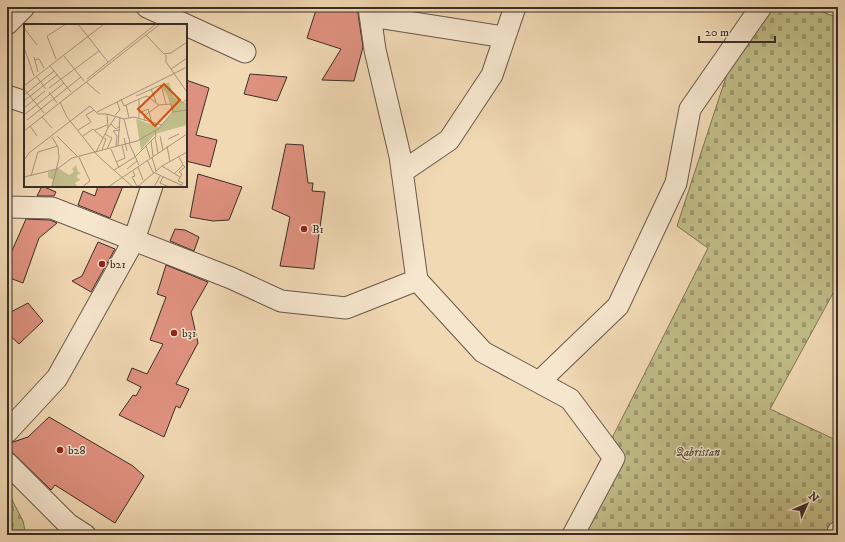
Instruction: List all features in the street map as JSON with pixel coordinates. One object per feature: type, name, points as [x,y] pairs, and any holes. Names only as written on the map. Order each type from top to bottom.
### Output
[{"type":"street","points":[[7,24],[24,7]]},
{"type":"street","points":[[147,7],[184,24]]},
{"type":"street","points":[[402,172],[449,140],[492,75],[515,7]]},
{"type":"street","points":[[539,382],[618,306],[676,183],[690,109],[761,7]]},
{"type":"street","points":[[504,37],[369,11],[375,50],[400,156],[417,280],[483,352],[570,399],[614,458],[573,535]]},
{"type":"street","points":[[187,25],[245,52]]},
{"type":"street","points":[[7,96],[24,102]]},
{"type":"street","points":[[7,432],[58,378],[134,240],[152,187]]},
{"type":"street","points":[[7,207],[52,208],[231,278],[281,301],[346,308],[417,280]]},
{"type":"street","points":[[7,464],[68,524],[85,535]]},
{"type":"green space","name":"Qabristan","points":[[749,7],[811,7],[838,18],[838,284],[770,409],[838,441],[838,524],[835,535],[563,535],[708,248],[677,226]]},
{"type":"green space","points":[[7,490],[23,521],[26,535],[7,535]]},
{"type":"building","points":[[317,7],[357,7],[363,47],[354,81],[322,80],[341,49],[307,38]]},
{"type":"building","points":[[250,74],[287,77],[277,101],[244,94]]},
{"type":"building","points":[[187,80],[209,88],[196,135],[217,140],[210,167],[187,161]]},
{"type":"building","name":"B1","points":[[286,144],[303,145],[308,183],[313,183],[312,191],[325,192],[314,269],[280,266],[290,217],[272,209]]},
{"type":"building","points":[[198,174],[242,187],[229,220],[213,221],[190,217]]},
{"type":"building","points":[[42,187],[56,192],[54,196],[37,196]]},
{"type":"building","points":[[98,187],[123,187],[110,218],[78,205],[83,191],[95,196]]},
{"type":"building","points":[[26,219],[50,220],[57,223],[39,238],[23,283],[7,277],[12,262],[7,266],[7,262]]},
{"type":"building","points":[[175,229],[185,230],[199,237],[194,251],[170,241]]},
{"type":"building","name":"b21","points":[[98,242],[115,249],[91,292],[72,281],[82,276]]},
{"type":"building","points":[[166,265],[208,282],[191,312],[198,343],[176,384],[189,389],[180,408],[176,406],[164,437],[119,415],[133,395],[136,396],[141,387],[127,380],[132,368],[147,374],[163,344],[150,340],[166,297],[157,294]]},
{"type":"building","points":[[28,303],[43,321],[19,344],[7,333],[7,314]]},
{"type":"building","points":[[49,417],[133,466],[144,476],[115,523],[55,485],[51,490],[7,449],[7,444],[28,437]]},
{"type":"place","name":"B1","points":[[304,229]]},
{"type":"place","name":"b21","points":[[102,264]]},
{"type":"place","name":"b31","points":[[174,333]]},
{"type":"place","name":"b28","points":[[60,450]]}]
